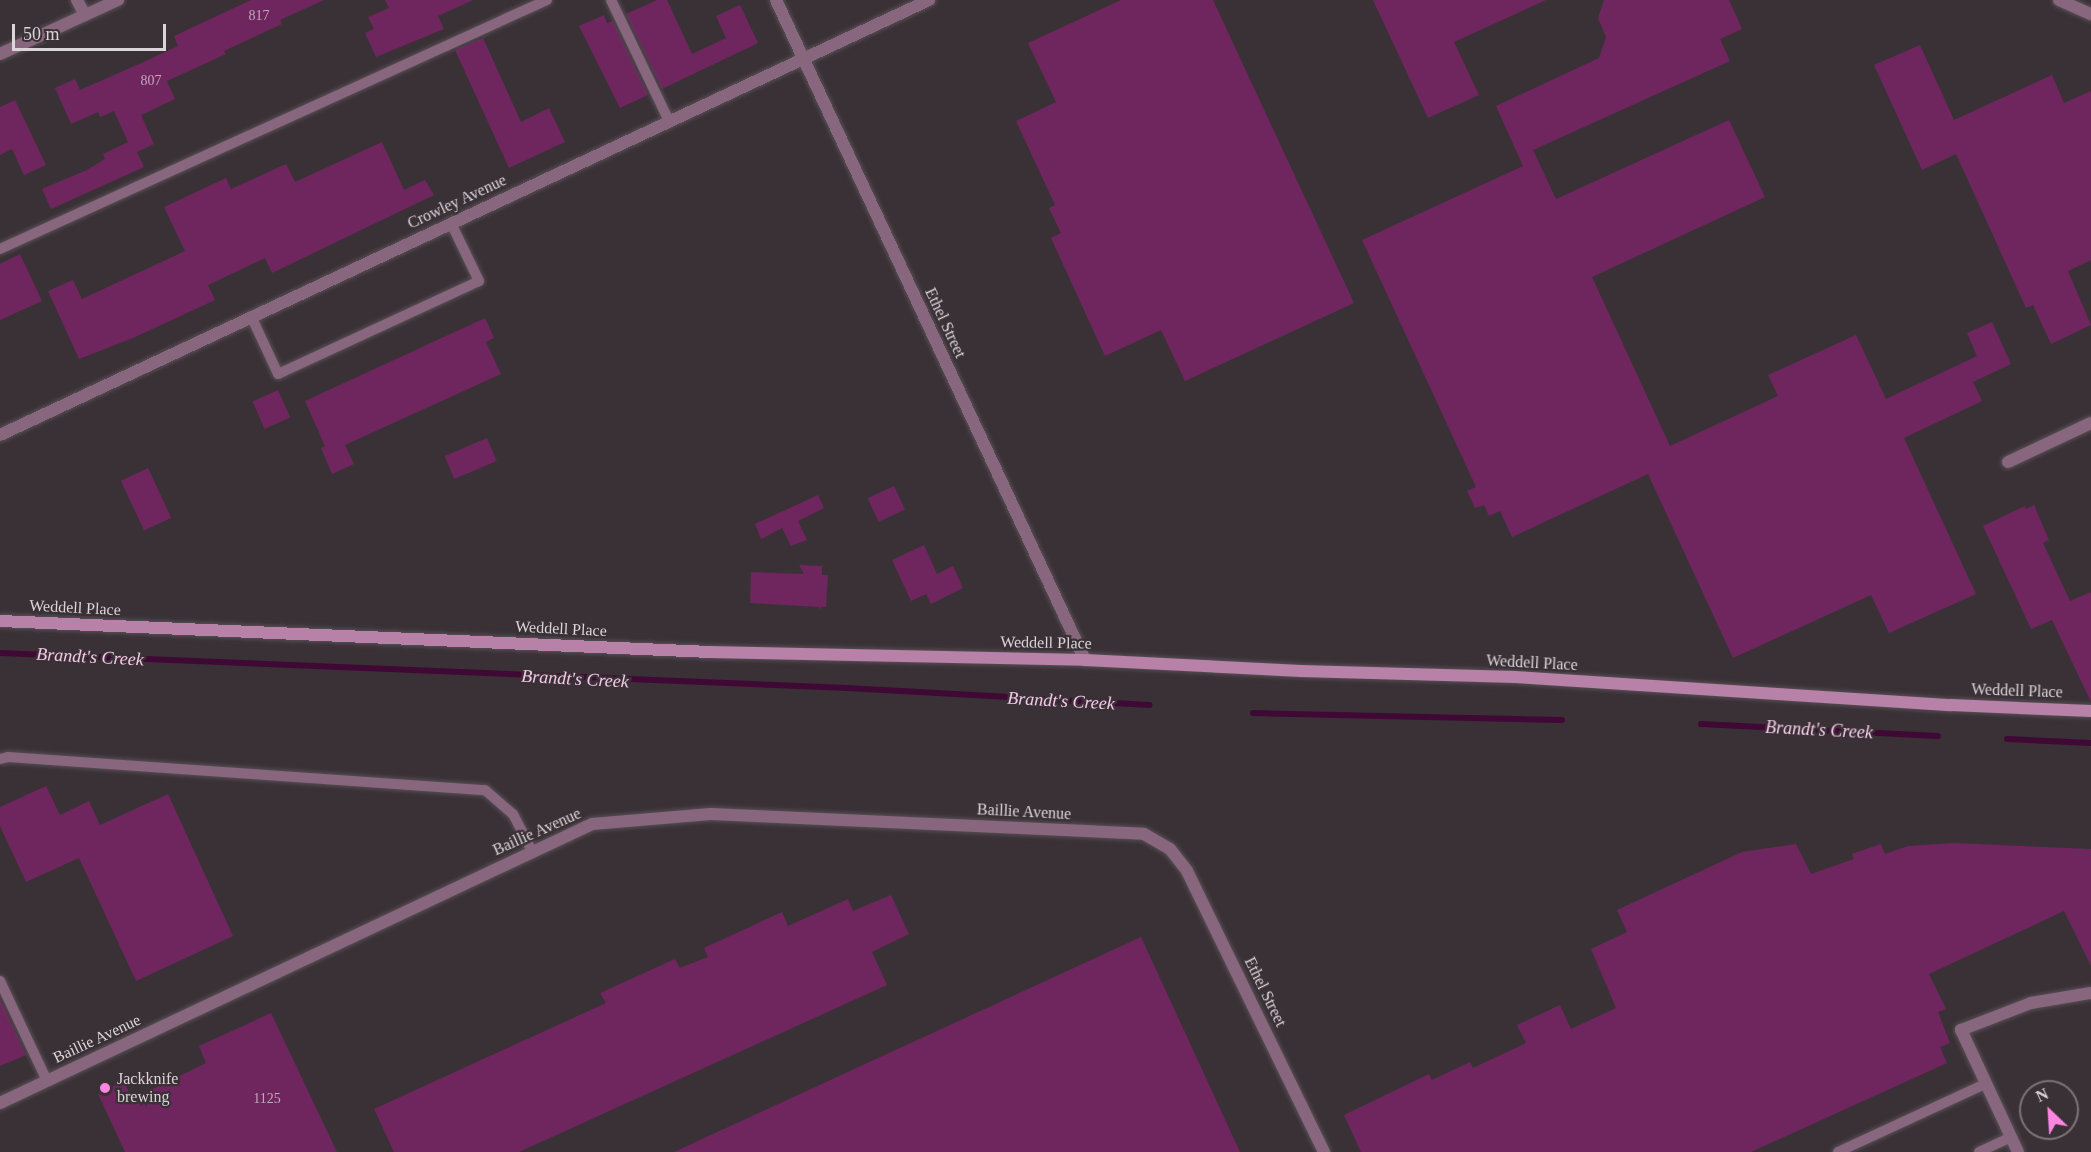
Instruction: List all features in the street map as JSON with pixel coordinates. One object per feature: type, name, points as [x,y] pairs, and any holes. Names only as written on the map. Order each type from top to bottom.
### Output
[{"type":"street","points":[[77,0],[85,15]]},
{"type":"street","points":[[0,54],[118,0]]},
{"type":"street","name":"Ethel Street","points":[[776,0],[1085,660]]},
{"type":"street","name":"Crowley Avenue","points":[[0,435],[929,0]]},
{"type":"street","points":[[2060,0],[2091,14]]},
{"type":"street","points":[[2008,462],[2091,423]]},
{"type":"street","name":"Weddell Place","points":[[0,621],[710,652],[1085,660],[1301,671],[1515,677],[1951,705],[2091,711]]},
{"type":"street","name":"Baillie Avenue","points":[[0,1103],[592,824],[711,814],[1144,834],[1170,849]]},
{"type":"street","name":"Ethel Street","points":[[1170,849],[1187,870],[1324,1152]]},
{"type":"street","points":[[2018,1152],[1961,1030],[2031,1003],[2091,993]]},
{"type":"lane","points":[[0,249],[547,0]]},
{"type":"lane","points":[[611,0],[669,121]]},
{"type":"lane","points":[[251,316],[279,374],[479,281],[451,223]]},
{"type":"lane","points":[[0,759],[20,757],[485,790],[513,814],[532,851]]},
{"type":"lane","points":[[0,981],[47,1081]]},
{"type":"lane","points":[[1838,1152],[1985,1084]]},
{"type":"lane","points":[[1979,1152],[2011,1137]]},
{"type":"building","points":[[251,0],[324,0],[280,20],[282,24],[224,51],[226,54],[167,81],[175,99],[141,115],[154,144],[137,152],[144,167],[51,209],[42,189],[87,170],[105,159],[103,154],[128,142],[114,111],[100,117],[98,112],[71,124],[55,88],[75,79],[80,90],[148,60],[178,46],[174,36]]},
{"type":"building","points":[[385,0],[473,0],[438,16],[444,29],[376,57],[365,33],[374,29],[368,17],[389,8]]},
{"type":"building","points":[[657,0],[667,0],[692,54],[726,38],[716,16],[740,5],[758,43],[662,89],[626,14]]},
{"type":"building","points":[[1121,0],[1213,0],[1354,303],[1185,381],[1161,330],[1105,356],[1051,238],[1061,233],[1049,208],[1055,205],[1016,121],[1056,102],[1028,43]]},
{"type":"building","points":[[1373,0],[1546,0],[1454,42],[1479,95],[1428,118]]},
{"type":"building","points":[[1604,0],[1729,0],[1742,29],[1720,39],[1730,61],[1533,150],[1556,199],[1729,120],[1765,197],[1592,277],[1670,446],[1778,396],[1768,375],[1856,335],[1886,399],[1977,356],[1967,333],[1992,322],[2011,364],[1973,382],[1982,401],[1904,438],[1976,594],[1889,633],[1871,595],[1733,658],[1648,474],[1512,537],[1500,511],[1489,516],[1484,505],[1475,508],[1467,491],[1476,487],[1362,240],[1523,166],[1496,106],[1599,58],[1606,37],[1598,18]]},
{"type":"building","points":[[604,15],[607,23],[613,21],[648,95],[620,108],[579,26]]},
{"type":"building","points":[[483,38],[521,122],[549,108],[565,142],[509,168],[455,50]]},
{"type":"building","points":[[1920,45],[1954,120],[2052,75],[2064,103],[2091,91],[2091,260],[2068,271],[2091,325],[2051,344],[2033,305],[2026,308],[1956,154],[1922,170],[1874,65]]},
{"type":"building","points":[[15,100],[46,165],[24,175],[12,149],[0,155],[0,107]]},
{"type":"building","points":[[382,142],[404,190],[425,180],[434,195],[272,273],[265,258],[208,285],[215,300],[133,338],[79,359],[48,291],[73,280],[82,299],[185,251],[164,207],[226,178],[231,189],[286,164],[295,182]]},
{"type":"building","points":[[20,254],[42,301],[0,320],[0,264]]},
{"type":"building","points":[[485,318],[494,338],[486,342],[501,374],[345,445],[354,464],[332,474],[321,448],[325,446],[305,401]]},
{"type":"building","points":[[278,390],[290,417],[265,429],[252,401]]},
{"type":"building","points":[[487,438],[497,461],[454,479],[445,456]]},
{"type":"building","points":[[148,468],[171,518],[144,531],[121,481]]},
{"type":"building","points":[[894,486],[905,510],[879,522],[868,498]]},
{"type":"building","points":[[818,495],[824,508],[798,521],[807,540],[791,546],[782,528],[761,539],[755,524]]},
{"type":"building","points":[[2034,505],[2049,540],[2043,543],[2070,601],[2091,592],[2091,702],[2052,620],[2031,629],[1983,526],[2025,506],[2026,509]]},
{"type":"building","points":[[924,545],[937,574],[953,566],[963,588],[931,604],[926,594],[911,601],[892,560]]},
{"type":"building","points":[[799,565],[822,566],[822,575],[828,575],[826,607],[821,607],[821,610],[819,607],[750,603],[751,572],[804,574]]},
{"type":"building","points":[[46,786],[60,815],[89,801],[100,825],[168,794],[233,936],[136,981],[79,858],[26,882],[0,826],[0,807]]},
{"type":"building","points":[[1954,843],[2091,849],[2091,966],[2064,911],[1929,974],[1946,1009],[1938,1012],[1950,1043],[1940,1047],[1947,1063],[1751,1152],[1361,1152],[1344,1115],[1429,1074],[1432,1080],[1470,1062],[1473,1068],[1526,1043],[1517,1025],[1560,1005],[1571,1029],[1616,1008],[1591,949],[1627,932],[1617,910],[1742,852],[1796,844],[1811,874],[1854,859],[1852,854],[1881,844],[1885,854],[1908,846]]},
{"type":"building","points":[[891,895],[909,934],[872,952],[887,985],[519,1152],[394,1152],[374,1109],[606,1003],[600,993],[675,959],[680,968],[708,957],[704,948],[782,912],[788,926],[848,899],[853,911]]},
{"type":"building","points":[[1141,937],[1240,1152],[674,1152]]},
{"type":"building","points":[[0,999],[26,1055],[0,1066]]},
{"type":"building","points":[[271,1013],[337,1152],[125,1152],[98,1094],[124,1081],[132,1099],[206,1063],[199,1046]]},
{"type":"waterway","name":"Brandt's Creek","points":[[0,653],[847,688],[1150,705]]},
{"type":"waterway","name":"Brandt's Creek","points":[[1253,713],[1562,720]]},
{"type":"waterway","name":"Brandt's Creek","points":[[1701,724],[1938,736]]},
{"type":"waterway","name":"Brandt's Creek","points":[[2007,739],[2091,743]]},
{"type":"place","name":"Jackknife brewing","points":[[105,1088]]}]
